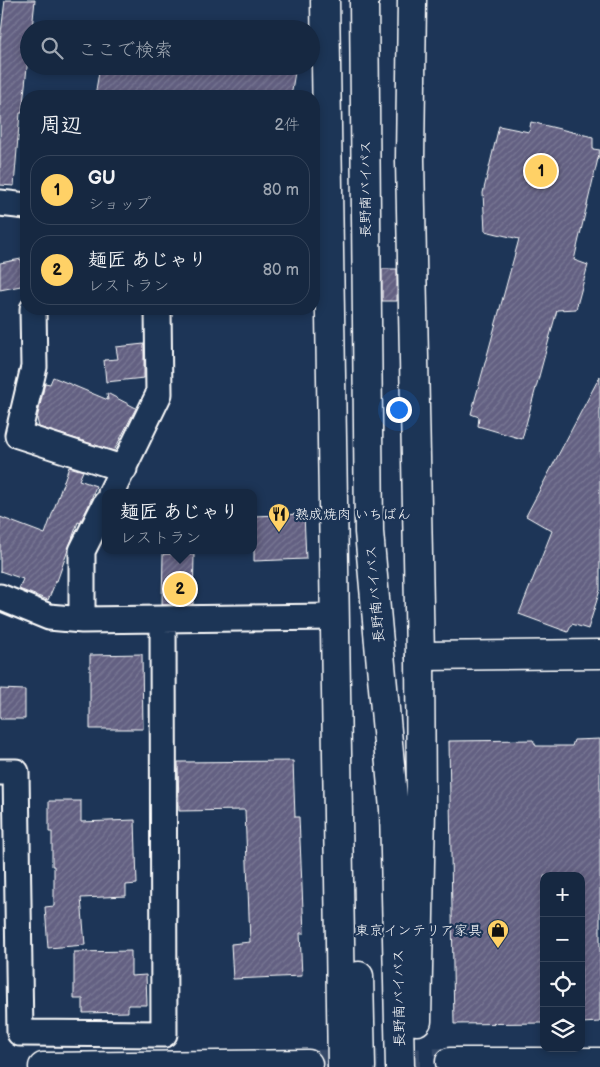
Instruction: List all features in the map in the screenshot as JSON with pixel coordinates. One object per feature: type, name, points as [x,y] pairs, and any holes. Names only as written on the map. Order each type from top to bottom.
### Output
[{"type":"main road","points":[[325,0],[322,252],[336,617],[342,1067]]},
{"type":"main road","name":"長野南バイパス","points":[[350,0],[353,524],[361,1067]]},
{"type":"main road","name":"長野南バイパス","points":[[364,0],[369,532],[394,809],[400,1067]]},
{"type":"main road","points":[[412,0],[410,160],[420,656],[421,808],[416,1067]]},
{"type":"main road","points":[[420,656],[600,654]]},
{"type":"main road","points":[[450,1062],[600,1062]]},
{"type":"main road","points":[[43,1067],[308,1064]]},
{"type":"street","points":[[0,203],[20,205]]},
{"type":"street","points":[[33,315],[34,367],[18,436],[124,469]]},
{"type":"street","points":[[114,489],[159,394],[158,315]]},
{"type":"street","points":[[82,620],[82,551],[102,511]]},
{"type":"street","points":[[0,597],[49,618],[82,620],[336,617]]},
{"type":"street","points":[[0,772],[16,772],[20,1033],[164,1034],[163,619]]},
{"type":"building","points":[[5,0],[35,0],[33,20],[20,20],[20,75],[26,75],[25,90],[20,90],[14,186],[0,185],[0,41]]},
{"type":"building","points":[[98,75],[294,75],[292,90],[96,90]]},
{"type":"building","points":[[531,122],[593,137],[593,149],[600,150],[574,260],[588,265],[576,309],[557,310],[522,439],[478,426],[479,417],[471,414],[519,239],[485,231],[483,193],[499,126],[529,132]]},
{"type":"building","points":[[20,259],[20,286],[0,290],[0,263]]},
{"type":"building","points":[[382,269],[397,269],[397,301],[382,301]]},
{"type":"building","points":[[144,344],[144,378],[106,382],[104,360],[118,359],[116,347]]},
{"type":"building","points":[[600,376],[600,590],[588,629],[572,624],[568,632],[519,614],[552,531],[526,516]]},
{"type":"building","points":[[53,377],[108,400],[107,393],[136,408],[114,451],[39,427],[37,419],[45,383],[50,384]]},
{"type":"building","points":[[69,467],[83,471],[79,480],[96,486],[80,523],[78,522],[57,581],[48,600],[19,589],[23,579],[0,571],[0,517],[45,534]]},
{"type":"building","name":"熟成焼肉 いちばん","points":[[304,514],[306,559],[254,561],[254,554],[257,554],[257,516]]},
{"type":"building","points":[[163,554],[194,555],[193,604],[162,605]]},
{"type":"building","points":[[142,654],[143,729],[90,729],[90,655]]},
{"type":"building","points":[[0,689],[25,690],[25,719],[0,719]]},
{"type":"building","name":"東京インテリア家具","points":[[600,739],[600,1022],[585,1023],[585,872],[540,872],[540,1023],[454,1024],[449,741],[533,740],[536,746],[572,746],[574,740]]},
{"type":"building","points":[[293,761],[295,817],[299,817],[304,933],[300,933],[302,976],[233,979],[231,944],[250,942],[245,810],[179,811],[178,762]]},
{"type":"building","points":[[49,801],[81,801],[81,822],[135,820],[137,884],[126,885],[126,896],[81,898],[85,945],[48,948],[45,907],[54,906],[54,866],[52,866],[52,832],[49,832]]},
{"type":"building","points":[[131,951],[131,976],[146,975],[147,1005],[128,1005],[128,1012],[83,1013],[83,999],[74,999],[74,952]]},
{"type":"tunnel","points":[[308,1064],[450,1062]]},
{"type":"place","name":"GU","points":[[541,171]]},
{"type":"place","name":"熟成焼肉 いちばん","points":[[279,533]]},
{"type":"place","name":"麺匠 あじゃり","points":[[180,589]]},
{"type":"place","name":"東京インテリア家具","points":[[498,949]]}]
